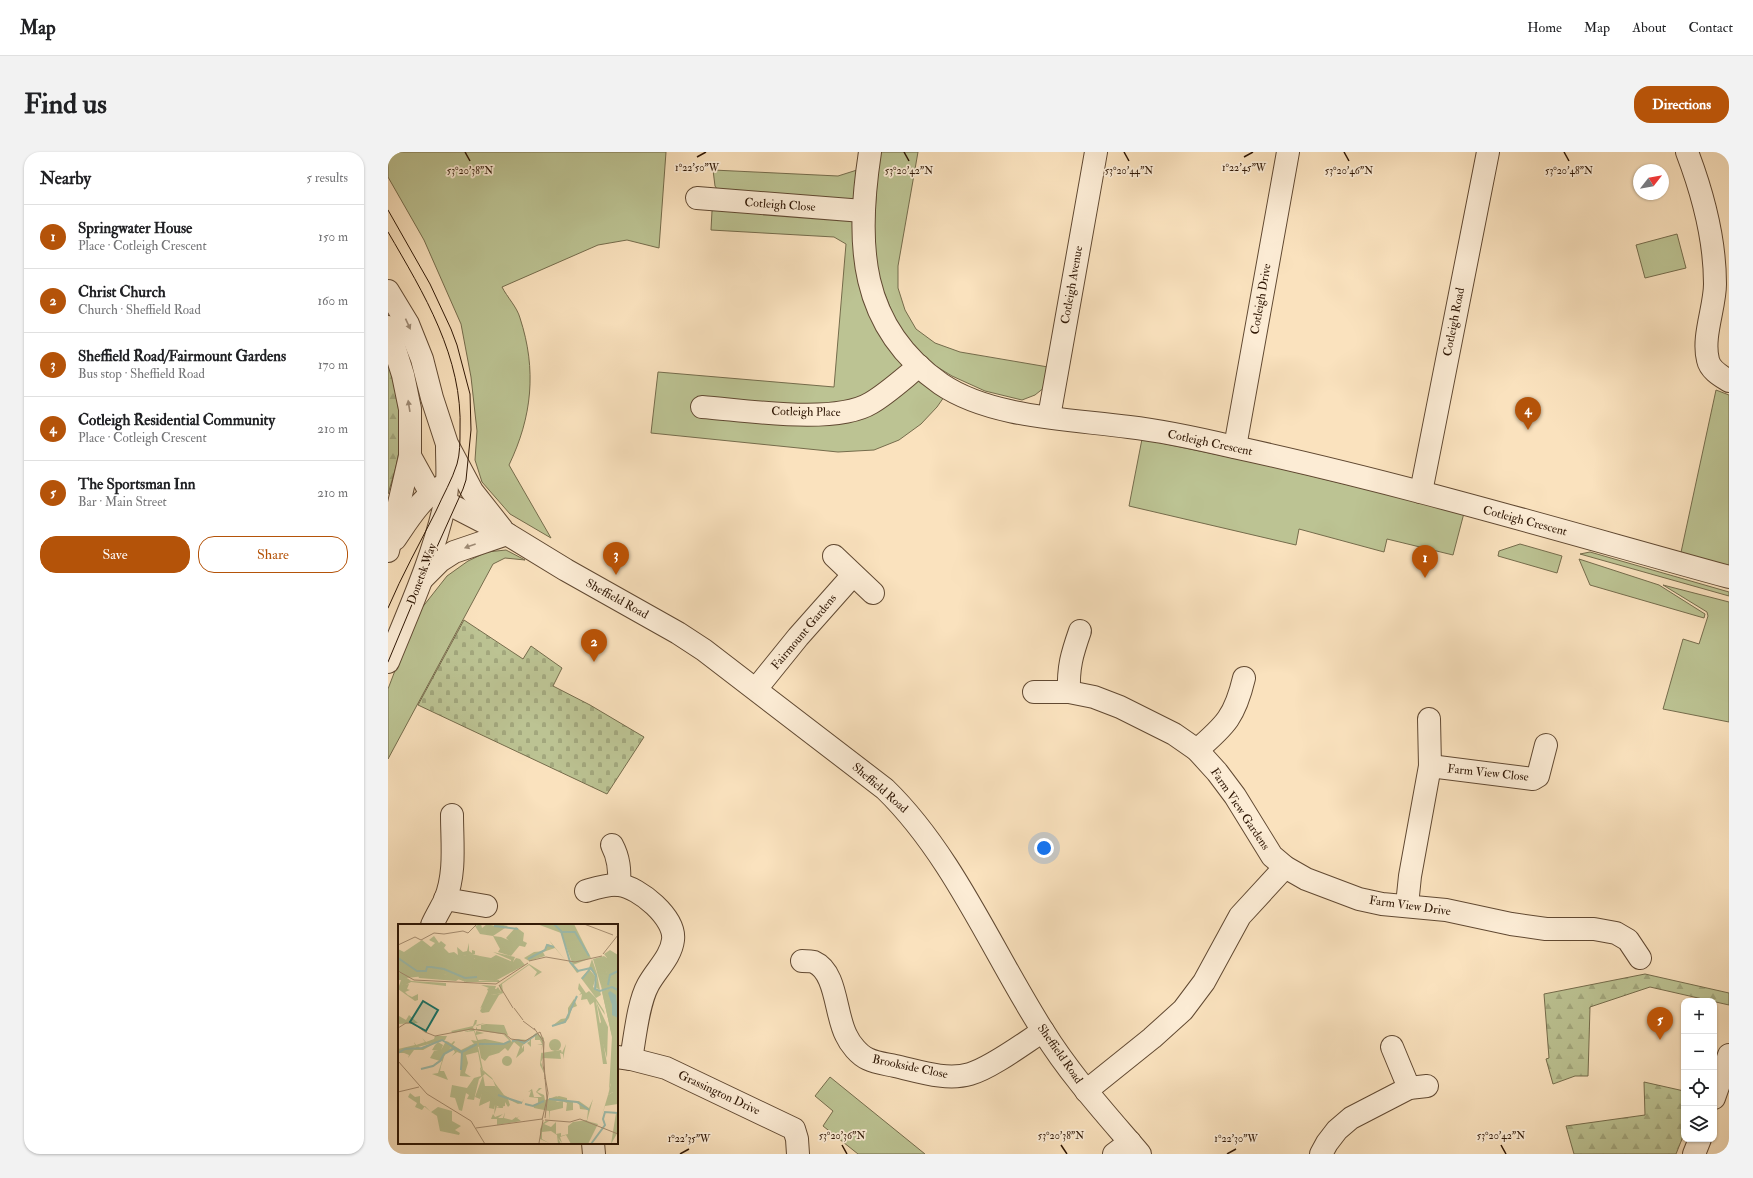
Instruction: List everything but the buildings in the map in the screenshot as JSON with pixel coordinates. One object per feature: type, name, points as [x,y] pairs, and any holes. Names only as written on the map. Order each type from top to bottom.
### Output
[{"type":"street","name":"Cotleigh Crescent","points":[[870,152],[863,211],[863,244],[867,274],[875,303],[890,331],[919,366],[943,385],[974,401],[1049,418],[1131,427],[1235,447],[1421,492],[1729,577]]},
{"type":"street","name":"Cotleigh Avenue","points":[[1049,418],[1096,152]]},
{"type":"street","name":"Cotleigh Drive","points":[[1235,447],[1288,152]]},
{"type":"street","name":"Cotleigh Road","points":[[1421,492],[1488,152]]},
{"type":"street","points":[[1687,152],[1709,224],[1713,258],[1715,285],[1707,341],[1708,361],[1716,373],[1729,381]]},
{"type":"street","name":"Cotleigh Close","points":[[697,198],[863,211]]},
{"type":"street","name":"Sheffield Road","points":[[388,291],[408,324],[422,359],[432,398],[448,444],[472,491],[507,534]]},
{"type":"street","points":[[388,328],[403,375],[410,409],[410,450],[389,548]]},
{"type":"street","name":"Cotleigh Place","points":[[702,407],[805,415],[848,413],[870,404],[919,366]]},
{"type":"street","name":"Donetsk Way","points":[[388,662],[423,578],[441,493],[448,444]]},
{"type":"street","points":[[410,450],[441,493]]},
{"type":"street","points":[[389,548],[407,521],[441,493],[472,491]]},
{"type":"street","name":"Sheffield Road","points":[[441,493],[566,570],[678,633],[704,650],[885,789],[918,824],[974,910],[1043,1031],[1128,1150]]},
{"type":"street","points":[[423,578],[440,561],[454,552],[507,534]]},
{"type":"street","points":[[834,556],[873,593]]},
{"type":"street","name":"Fairmount Gardens","points":[[756,689],[798,637],[853,575]]},
{"type":"street","points":[[1069,692],[1068,672],[1072,652],[1080,631]]},
{"type":"street","points":[[1197,750],[1216,734],[1232,715],[1239,699],[1244,678]]},
{"type":"street","name":"Farm View Gardens","points":[[1034,692],[1069,692],[1094,697],[1120,707],[1174,734],[1197,750],[1217,772],[1235,796],[1272,856],[1285,867]]},
{"type":"street","name":"Farm View Close","points":[[1406,905],[1430,766],[1429,720]]},
{"type":"street","name":"Farm View Close","points":[[1430,766],[1533,779],[1538,776],[1546,745]]},
{"type":"street","points":[[432,924],[445,899],[450,882],[453,864],[452,815]]},
{"type":"street","points":[[612,845],[617,854],[620,869],[619,885]]},
{"type":"street","points":[[1086,1091],[1159,1032],[1183,1010],[1204,982],[1240,916],[1285,867]]},
{"type":"street","name":"Farm View Drive","points":[[1285,867],[1306,879],[1359,899],[1382,904],[1406,905],[1446,910],[1546,930],[1594,929],[1616,933],[1628,940],[1640,958]]},
{"type":"street","points":[[586,891],[619,885],[630,888],[656,906],[666,917],[674,939],[671,949],[648,984],[624,1058]]},
{"type":"street","points":[[445,899],[486,906]]},
{"type":"street","name":"Brookside Close","points":[[802,961],[814,962],[825,970],[830,977],[838,1016],[846,1036],[854,1048],[868,1059],[934,1075],[952,1076],[969,1074],[983,1069],[1043,1031]]},
{"type":"street","points":[[1321,1154],[1326,1143],[1350,1118],[1418,1087],[1392,1047]]},
{"type":"street","points":[[1717,1089],[1729,1055]]},
{"type":"street","name":"Grassington Drive","points":[[624,1058],[666,1068],[794,1129],[797,1139],[798,1154]]},
{"type":"street","points":[[1694,1154],[1699,1142]]},
{"type":"street","points":[[593,1144],[594,1154]]},
{"type":"green space","points":[[388,152],[666,152],[659,248],[627,240],[598,245],[502,287],[517,310],[520,318],[529,356],[530,375],[530,393],[523,429],[509,465],[551,538],[510,514],[482,482],[475,460],[477,431],[471,377],[461,324],[424,240],[388,177]]},
{"type":"green space","points":[[879,152],[918,152],[898,266],[898,288],[905,310],[916,329],[935,343],[960,352],[1048,367],[1045,387],[1035,395],[1022,400],[985,391],[952,376],[921,357],[897,324],[878,278],[873,242]]},
{"type":"green space","points":[[713,170],[838,176],[857,170],[854,194],[854,235],[857,274],[944,397],[921,424],[899,440],[874,450],[838,452],[651,433],[658,372],[834,387],[846,244],[834,237],[711,230],[712,211],[720,207],[721,195],[715,186]]},
{"type":"green space","points":[[1677,234],[1686,268],[1645,278],[1636,245]]},
{"type":"green space","points":[[388,348],[392,359],[402,436],[396,467],[388,494]]},
{"type":"green space","points":[[1716,390],[1729,395],[1729,570],[1680,557]]},
{"type":"green space","points":[[1142,439],[1262,464],[1464,513],[1453,555],[1387,539],[1384,552],[1299,529],[1296,545],[1129,506]]},
{"type":"green space","points":[[1520,544],[1562,556],[1557,573],[1498,556],[1499,551]]},
{"type":"green space","points":[[506,550],[525,560],[505,558],[493,564],[388,759],[388,689],[410,631],[421,609],[447,576],[468,561],[487,552]]},
{"type":"green space","points":[[1590,552],[1729,592],[1729,596],[1580,554]]},
{"type":"green space","points":[[1579,559],[1659,585],[1705,614],[1704,618],[1590,585]]},
{"type":"green space","points":[[1663,585],[1729,602],[1729,722],[1663,709],[1683,639],[1699,644],[1708,616],[1707,612]]},
{"type":"green space","points":[[464,620],[523,659],[531,646],[562,668],[553,686],[590,705],[644,737],[607,794],[418,705]]},
{"type":"green space","points":[[1645,974],[1729,993],[1729,1005],[1717,1002],[1717,998],[1698,998],[1650,987],[1590,1007],[1588,1076],[1575,1076],[1553,1084],[1546,1059],[1549,1058],[1544,994]]},
{"type":"green space","points":[[830,1077],[925,1154],[858,1154],[823,1126],[833,1111],[815,1096]]},
{"type":"green space","points":[[1644,1082],[1681,1090],[1681,1142],[1676,1154],[1574,1154],[1566,1126],[1645,1115]]},
{"type":"tram line","points":[[388,210],[430,284],[451,329],[457,345],[470,394],[471,430],[466,480],[463,489],[423,578],[388,662]]},
{"type":"tram line","points":[[388,232],[415,279],[439,327],[455,377],[459,404],[460,431],[459,456],[453,476],[388,608]]},
{"type":"place","name":"Cotleigh Residential Community","points":[[1528,430]]},
{"type":"place","name":"Sheffield Road/Fairmount Gardens","points":[[616,575]]},
{"type":"place","name":"Springwater House","points":[[1425,578]]},
{"type":"place","name":"Christ Church","points":[[594,662]]},
{"type":"place","name":"The Sportsman Inn","points":[[1660,1040]]}]
